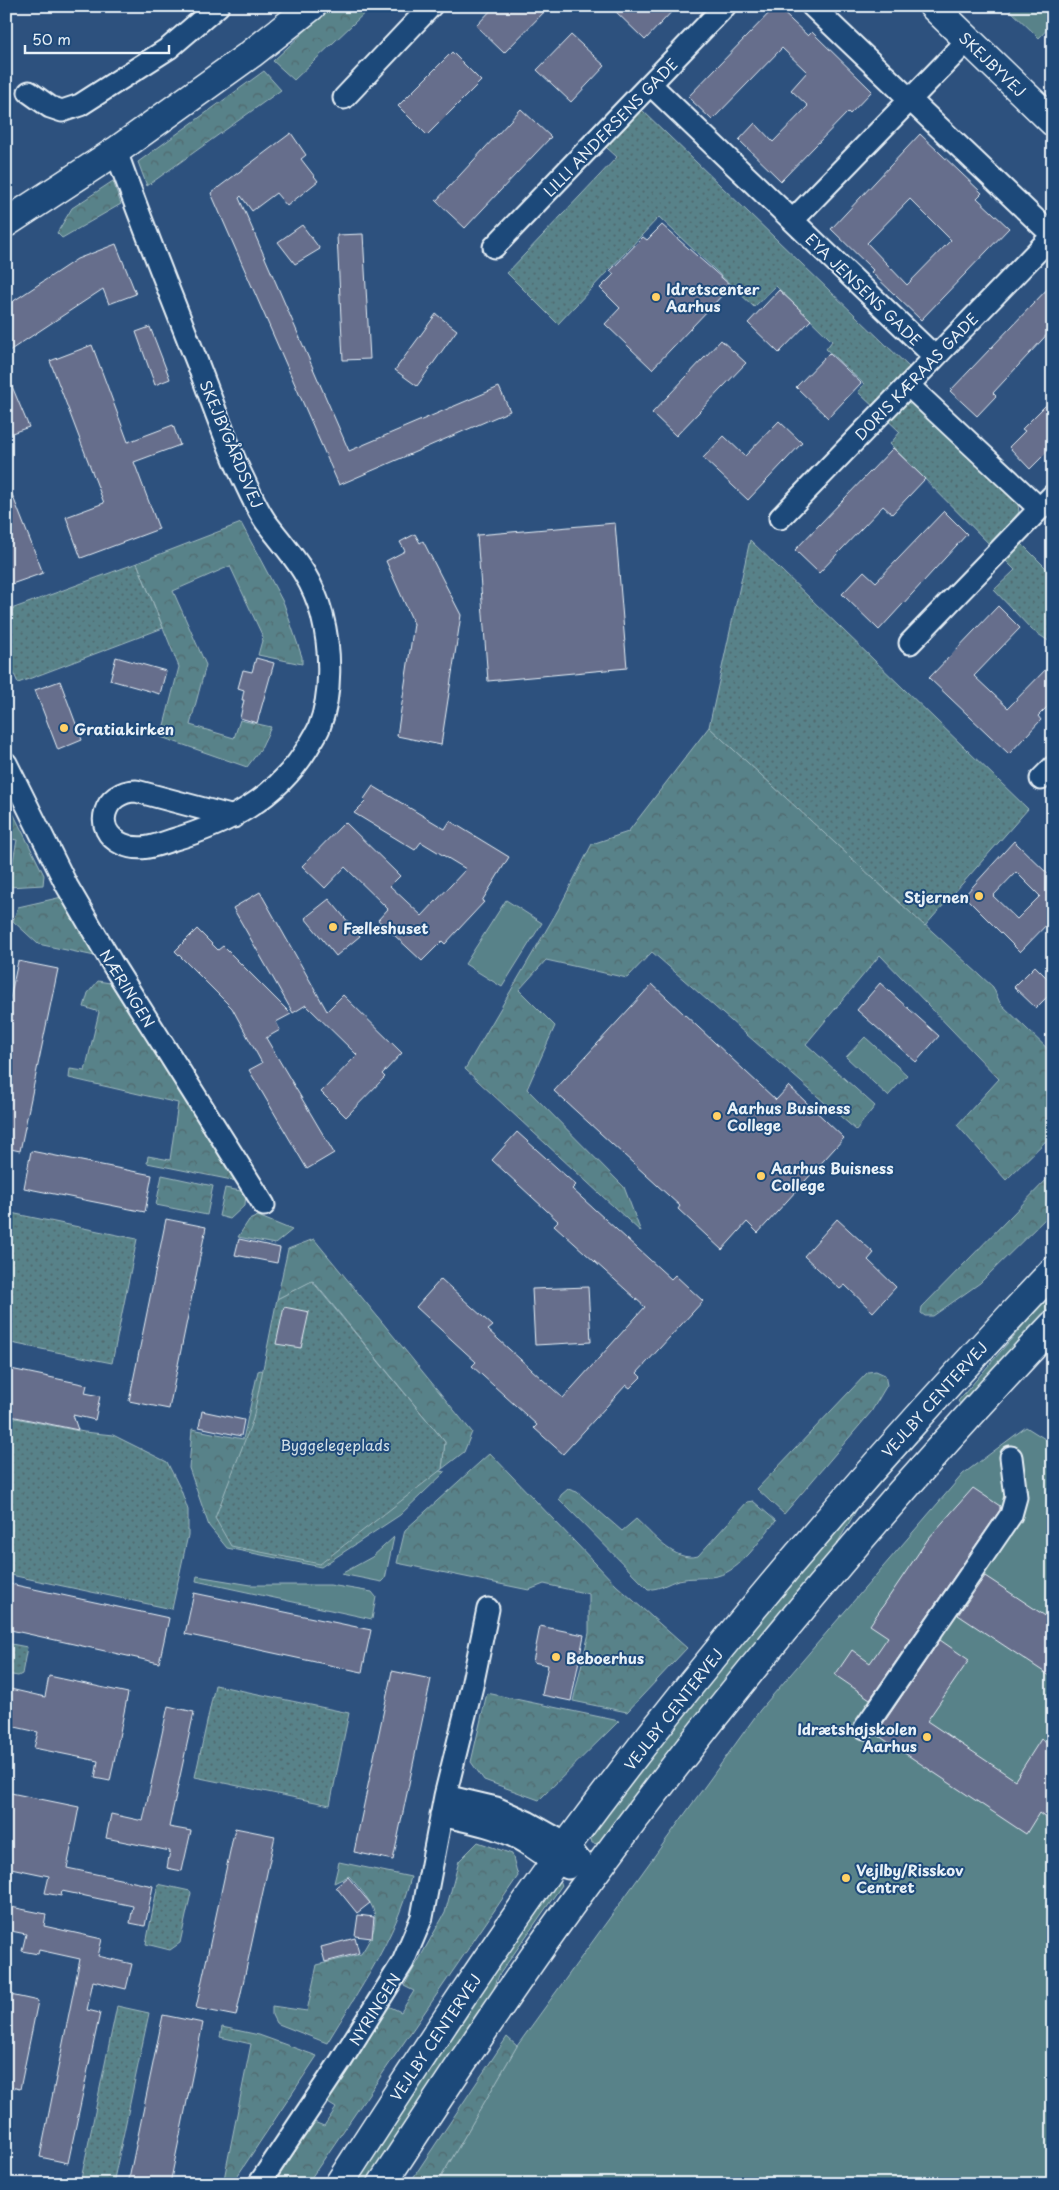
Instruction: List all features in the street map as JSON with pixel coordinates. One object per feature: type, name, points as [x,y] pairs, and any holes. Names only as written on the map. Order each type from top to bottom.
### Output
[{"type":"street","points":[[29,92],[50,107],[62,111],[80,105],[169,48],[218,6]]},
{"type":"street","points":[[344,98],[432,6]]},
{"type":"street","name":"LILLI ANDERSENS GADE","points":[[494,247],[725,6]]},
{"type":"street","points":[[812,6],[1053,235]]},
{"type":"street","name":"SKEJBYVEJ","points":[[933,6],[1053,122]]},
{"type":"street","points":[[6,222],[116,151],[300,10]]},
{"type":"street","name":"EYA JENSENS GADE","points":[[793,220],[968,40]]},
{"type":"street","name":"EYA JENSENS GADE","points":[[651,85],[934,357]]},
{"type":"street","name":"SKEJBYGÅRDSVEJ","points":[[116,151],[239,469],[265,520],[309,578],[328,639],[327,686],[319,729],[300,759],[280,783],[250,808],[234,817],[194,834],[141,849],[119,843],[109,834],[104,817],[111,800],[116,795],[127,791],[136,791],[234,817]]},
{"type":"street","name":"DORIS KÆRAAS GADE","points":[[780,518],[1053,235]]},
{"type":"street","points":[[908,384],[1046,502],[910,644]]},
{"type":"street","name":"NÆRINGEN","points":[[6,763],[67,886],[90,926],[264,1205]]},
{"type":"street","name":"VEJLBY CENTERVEJ","points":[[339,2184],[470,1983],[561,1854],[711,1660],[822,1525],[931,1400],[1053,1271]]},
{"type":"street","points":[[382,2184],[480,2035],[592,1876],[741,1681],[829,1573],[959,1425],[1053,1325]]},
{"type":"street","points":[[865,1728],[1011,1515],[1016,1497],[1011,1457]]},
{"type":"street","name":"NYRINGEN","points":[[259,2184],[341,2062],[403,1962],[422,1917],[443,1805],[472,1686],[488,1608]]},
{"type":"street","points":[[443,1805],[496,1808],[527,1822],[561,1854],[592,1876]]},
{"type":"green space","points":[[332,6],[372,6],[294,80],[273,61]]},
{"type":"green space","points":[[1006,6],[1053,6],[1053,23],[1039,38]]},
{"type":"green space","points":[[264,71],[281,90],[147,186],[138,162]]},
{"type":"green space","points":[[641,109],[910,368],[911,400],[1018,505],[1019,512],[1006,528],[1053,575],[1053,644],[1032,630],[994,590],[1015,570],[890,444],[900,432],[858,392],[864,384],[826,349],[832,341],[776,286],[754,307],[659,217],[558,324],[507,273],[617,157],[606,147]]},
{"type":"green space","points":[[113,181],[121,204],[62,238],[57,233],[72,208]]},
{"type":"green space","points":[[241,523],[284,604],[302,657],[302,664],[258,655],[263,637],[230,566],[173,591],[206,665],[190,725],[234,738],[240,720],[271,727],[260,750],[247,767],[161,737],[179,667],[137,563]]},
{"type":"green space","points":[[750,540],[1028,809],[925,926],[709,727]]},
{"type":"green space","points":[[137,563],[163,628],[18,683],[6,655],[6,611]]},
{"type":"green space","points":[[709,727],[993,987],[1000,1003],[1053,1054],[1053,1134],[1006,1180],[957,1125],[999,1079],[880,955],[806,1044],[875,1106],[856,1130],[652,952],[627,978],[546,960],[519,990],[555,1026],[527,1089],[624,1187],[641,1232],[465,1069],[558,910],[592,844],[628,832]]},
{"type":"green space","points":[[6,799],[44,875],[43,885],[8,887],[17,840],[6,838]]},
{"type":"green space","points":[[62,897],[95,956],[38,944],[13,921],[18,907]]},
{"type":"green space","points":[[506,900],[542,923],[502,987],[465,964]]},
{"type":"green space","points":[[98,981],[110,983],[237,1181],[147,1163],[148,1156],[170,1160],[178,1103],[69,1078],[70,1069],[85,1071],[99,1012],[84,1007],[88,993]]},
{"type":"green space","points":[[865,1037],[907,1075],[888,1096],[846,1057]]},
{"type":"green space","points":[[1053,1173],[1053,1211],[980,1283],[933,1316],[925,1316],[921,1313],[922,1307]]},
{"type":"green space","points":[[162,1175],[213,1186],[207,1215],[156,1205]]},
{"type":"green space","points":[[225,1188],[246,1192],[245,1205],[230,1219],[219,1216]]},
{"type":"green space","points":[[6,1212],[137,1239],[112,1363],[6,1342]]},
{"type":"green space","points":[[258,1216],[292,1230],[275,1244],[238,1237],[249,1220]]},
{"type":"green space","points":[[314,1239],[472,1432],[464,1452],[442,1469],[445,1442],[313,1281],[277,1299],[288,1249]]},
{"type":"green space","name":"Byggelegeplads","points":[[312,1281],[445,1442],[442,1469],[320,1564],[231,1546],[215,1518],[253,1419],[277,1299]]},
{"type":"green space","points":[[1053,1284],[1053,1309],[960,1404],[958,1401],[1032,1315]]},
{"type":"green space","points":[[261,1370],[396,1462],[445,1472],[400,1515],[321,1567],[227,1548],[209,1526],[189,1468],[192,1429],[243,1439],[258,1371]]},
{"type":"green space","points":[[876,1371],[885,1375],[887,1385],[871,1412],[784,1514],[757,1489],[868,1372]]},
{"type":"green space","points":[[6,1416],[84,1432],[113,1435],[167,1462],[181,1490],[188,1510],[188,1535],[172,1609],[6,1574]]},
{"type":"green space","points":[[929,1424],[929,1428],[857,1509],[831,1554],[599,1844],[592,1843],[590,1835],[639,1768],[857,1500]]},
{"type":"green space","name":"Vejlby/Risskov Centret","points":[[1026,1427],[1053,1444],[1053,2184],[437,2184],[517,2046],[760,1710],[963,1474]]},
{"type":"green space","points":[[490,1453],[616,1585],[687,1648],[627,1712],[573,1701],[589,1633],[589,1594],[544,1584],[529,1590],[397,1563],[405,1530]]},
{"type":"green space","points":[[568,1489],[577,1492],[622,1531],[636,1519],[656,1539],[672,1551],[689,1557],[698,1556],[747,1502],[753,1501],[776,1521],[742,1561],[726,1573],[712,1577],[678,1580],[660,1587],[648,1589],[559,1499]]},
{"type":"green space","points":[[394,1537],[385,1579],[382,1582],[341,1574],[372,1557]]},
{"type":"green space","points":[[197,1576],[251,1585],[330,1585],[372,1592],[376,1597],[372,1619],[196,1581]]},
{"type":"green space","points":[[6,1643],[27,1647],[22,1674],[18,1676],[6,1674]]},
{"type":"green space","points":[[215,1685],[349,1713],[330,1805],[195,1777]]},
{"type":"green space","points":[[487,1693],[619,1721],[539,1800],[484,1780],[471,1762]]},
{"type":"green space","points":[[478,1842],[512,1854],[518,1876],[307,2184],[274,2184],[314,2122],[324,2126],[336,2108],[323,2100],[384,2004],[401,2012],[414,1991],[404,1986],[445,1913],[459,1861]]},
{"type":"green space","points":[[339,1862],[411,1877],[396,1921],[386,1942],[364,1983],[327,2043],[276,2023],[272,2015],[272,2006],[307,2011],[317,1965],[361,1954],[369,1941],[375,1921],[371,1904],[349,1876],[334,1883]]},
{"type":"green space","points":[[558,1880],[562,1885],[499,1975],[488,2004],[369,2184],[350,2184],[450,2031]]},
{"type":"green space","points":[[158,1884],[190,1891],[191,1893],[180,1943],[170,1950],[146,1944]]},
{"type":"green space","points":[[117,2006],[149,2013],[113,2184],[80,2184]]},
{"type":"green space","points":[[222,2027],[259,2035],[317,2056],[232,2184],[223,2184],[251,2044],[220,2037]]},
{"type":"green space","points":[[507,2037],[517,2046],[437,2184],[409,2184]]},
{"type":"building","points":[[495,6],[550,6],[504,53],[476,26]]},
{"type":"building","points":[[610,6],[677,6],[645,40]]},
{"type":"building","points":[[776,6],[808,36],[812,32],[872,91],[850,114],[848,112],[781,181],[739,140],[755,123],[773,142],[808,106],[791,90],[807,72],[782,48],[712,120],[688,97]]},
{"type":"building","points":[[571,35],[605,66],[571,102],[537,70]]},
{"type":"building","points":[[452,52],[481,81],[427,135],[398,106]]},
{"type":"building","points":[[521,109],[551,137],[465,228],[436,201]]},
{"type":"building","points":[[291,133],[306,155],[301,159],[318,181],[287,206],[276,193],[252,211],[241,196],[239,198],[349,451],[499,387],[510,411],[339,485],[211,193]]},
{"type":"building","points":[[920,134],[982,193],[977,198],[1009,228],[921,320],[871,272],[873,270],[831,229]],"holes":[[[910,199],[951,240],[907,285],[867,243]]]},
{"type":"building","points":[[302,225],[320,249],[295,264],[278,242]]},
{"type":"building","name":"Idretscenter Aarhus","points":[[662,225],[731,286],[652,369],[605,324],[620,308],[600,288],[614,274],[610,271],[643,237],[647,240]]},
{"type":"building","points":[[363,234],[370,359],[343,360],[337,235]]},
{"type":"building","points":[[116,244],[136,294],[109,304],[103,289],[6,353],[6,306],[77,259]]},
{"type":"building","points":[[1053,283],[1053,328],[993,393],[996,396],[977,416],[950,391]]},
{"type":"building","points":[[779,290],[811,320],[779,353],[748,323]]},
{"type":"building","points":[[436,314],[457,330],[417,386],[395,370]]},
{"type":"building","points":[[150,327],[170,379],[155,385],[136,332]]},
{"type":"building","points":[[721,340],[746,363],[676,436],[652,413]]},
{"type":"building","points":[[92,345],[128,442],[173,425],[180,445],[134,462],[159,529],[81,558],[66,517],[104,503],[50,361]]},
{"type":"building","points":[[829,353],[861,383],[828,418],[796,387]]},
{"type":"building","points":[[6,372],[29,427],[6,435]]},
{"type":"building","points":[[1053,398],[1053,446],[1030,469],[1009,447],[1025,431],[1022,429]]},
{"type":"building","points":[[779,421],[802,443],[748,500],[703,458],[724,436],[745,456]]},
{"type":"building","points":[[893,448],[925,479],[892,514],[883,506],[819,573],[795,550]]},
{"type":"building","points":[[6,479],[43,573],[6,586]]},
{"type":"building","points":[[944,511],[967,534],[879,630],[842,594],[864,571],[876,582]]},
{"type":"building","points":[[615,523],[627,668],[488,681],[477,535]]},
{"type":"building","points":[[415,534],[420,543],[423,541],[461,615],[441,745],[397,736],[414,624],[386,561],[405,551],[400,542]]},
{"type":"building","points":[[998,606],[1020,628],[974,676],[1008,708],[1053,662],[1053,701],[1038,716],[1041,720],[1009,754],[929,678]]},
{"type":"building","points":[[116,657],[166,671],[160,694],[110,680]]},
{"type":"building","points":[[256,658],[274,663],[257,723],[240,718],[244,690],[238,688],[243,670],[252,672]]},
{"type":"building","name":"Gratiakirken","points":[[60,681],[82,740],[58,750],[35,690]]},
{"type":"building","points":[[373,786],[445,829],[450,821],[509,857],[482,901],[484,902],[445,944],[442,941],[422,961],[378,920],[388,909],[345,867],[325,888],[302,866],[345,822],[400,876],[390,886],[422,916],[466,869],[421,842],[415,850],[354,813],[366,801],[364,799]]},
{"type":"building","name":"Stjernen","points":[[1014,841],[1053,879],[1053,918],[1020,952],[964,896]],"holes":[[[1016,872],[1040,896],[1017,919],[993,896]]]},
{"type":"building","points":[[260,892],[327,1011],[343,995],[402,1053],[382,1074],[385,1077],[346,1117],[321,1092],[357,1055],[306,1005],[293,1013],[233,908]]},
{"type":"building","name":"Fælleshuset","points":[[329,899],[360,936],[336,956],[305,918]]},
{"type":"building","points":[[197,929],[218,950],[223,946],[291,1014],[276,1022],[280,1030],[266,1038],[334,1153],[307,1169],[249,1070],[262,1063],[232,1008],[175,951]]},
{"type":"building","points":[[18,961],[58,969],[20,1151],[6,1148],[6,1018]]},
{"type":"building","points":[[1035,966],[1053,984],[1053,991],[1036,1008],[1014,987]]},
{"type":"building","points":[[880,983],[939,1036],[916,1062],[857,1010]]},
{"type":"building","name":"Aarhus Business College","points":[[652,984],[776,1100],[789,1086],[844,1138],[758,1233],[747,1222],[722,1250],[678,1209],[680,1206],[554,1091]]},
{"type":"building","points":[[517,1132],[576,1185],[572,1189],[671,1279],[675,1275],[703,1301],[637,1373],[641,1377],[630,1388],[626,1385],[563,1454],[534,1428],[537,1425],[472,1366],[476,1362],[416,1307],[441,1279],[493,1326],[488,1330],[563,1398],[645,1307],[554,1225],[558,1221],[492,1160]]},
{"type":"building","points":[[31,1151],[152,1175],[145,1212],[24,1188]]},
{"type":"building","points":[[166,1219],[206,1227],[169,1409],[129,1401]]},
{"type":"building","points":[[837,1219],[874,1253],[868,1260],[896,1287],[873,1312],[845,1285],[840,1289],[804,1256]]},
{"type":"building","points":[[239,1239],[280,1248],[277,1263],[235,1255]]},
{"type":"building","points":[[588,1287],[591,1342],[535,1345],[532,1289]]},
{"type":"building","points":[[284,1307],[309,1312],[301,1348],[276,1344]]},
{"type":"building","points":[[6,1368],[87,1385],[85,1393],[100,1396],[95,1420],[73,1415],[78,1430],[6,1415]]},
{"type":"building","points":[[202,1411],[244,1420],[241,1436],[199,1427]]},
{"type":"building","points":[[973,1488],[1000,1506],[1000,1510],[870,1699],[835,1675],[852,1650],[870,1663],[888,1637],[870,1625],[928,1539]]},
{"type":"building","points":[[985,1576],[1053,1621],[1053,1678],[958,1615]]},
{"type":"building","points":[[6,1583],[169,1618],[159,1663],[6,1629]]},
{"type":"building","points":[[194,1593],[371,1630],[362,1672],[185,1634]]},
{"type":"building","points":[[540,1626],[584,1635],[571,1701],[542,1695],[548,1665],[533,1662]]},
{"type":"building","points":[[940,1640],[969,1660],[927,1721],[1015,1780],[1041,1739],[1053,1748],[1053,1809],[1047,1819],[1039,1813],[1026,1834],[876,1734]]},
{"type":"building","points":[[392,1671],[431,1679],[393,1860],[354,1852]]},
{"type":"building","points":[[49,1676],[128,1693],[110,1781],[95,1778],[98,1761],[34,1748],[38,1732],[6,1725],[6,1688],[45,1697]]},
{"type":"building","points":[[168,1706],[194,1712],[169,1827],[191,1831],[182,1871],[167,1868],[170,1851],[106,1838],[111,1814],[143,1821]]},
{"type":"building","points":[[6,1792],[79,1807],[67,1868],[153,1886],[145,1926],[130,1923],[133,1906],[62,1891],[61,1896],[45,1893],[49,1876],[6,1867]]},
{"type":"building","points":[[235,1828],[275,1836],[236,2016],[196,2008]]},
{"type":"building","points":[[348,1877],[370,1903],[357,1913],[336,1887]]},
{"type":"building","points":[[6,1906],[46,1914],[44,1926],[102,1939],[98,1956],[132,1964],[126,1989],[93,1981],[87,2010],[100,2013],[68,2163],[40,2157],[80,1959],[39,1950],[38,1954],[22,1951],[26,1934],[6,1930]]},
{"type":"building","points":[[358,1915],[374,1917],[372,1938],[355,1936]]},
{"type":"building","points":[[355,1938],[359,1953],[325,1962],[321,1947]]},
{"type":"building","points":[[6,1994],[38,2001],[20,2089],[6,2086]]},
{"type":"building","points":[[163,2015],[203,2023],[170,2184],[128,2184]]},
{"type":"place","name":"Idretscenter Aarhus","points":[[656,297]]},
{"type":"place","name":"Gratiakirken","points":[[64,728]]},
{"type":"place","name":"Stjernen","points":[[979,896]]},
{"type":"place","name":"Fælleshuset","points":[[333,927]]},
{"type":"place","name":"Aarhus Business College","points":[[717,1116]]},
{"type":"place","name":"Aarhus Buisness College","points":[[761,1176]]},
{"type":"place","name":"Beboerhus","points":[[556,1657]]},
{"type":"place","name":"Idrætshøjskolen Aarhus","points":[[927,1737]]},
{"type":"place","name":"Vejlby/Risskov Centret","points":[[846,1878]]}]
